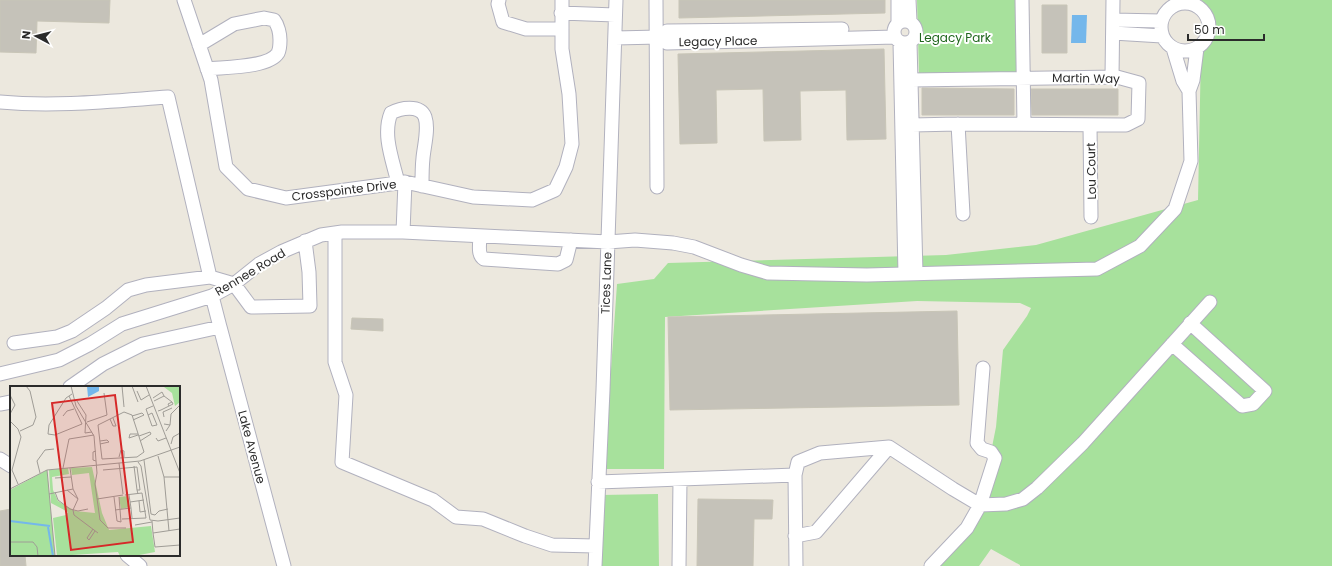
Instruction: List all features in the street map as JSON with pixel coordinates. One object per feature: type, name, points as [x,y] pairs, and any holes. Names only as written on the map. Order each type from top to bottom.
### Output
[{"type":"street","name":"Crosspointe Drive","points":[[184,0],[211,80],[226,167],[248,189],[286,198],[402,183],[473,197],[532,200],[555,190],[566,167],[572,144],[569,94],[562,49],[562,0]]},
{"type":"street","points":[[499,0],[498,4],[503,22],[526,29],[562,29]]},
{"type":"street","name":"Tices Lane","points":[[595,566],[616,0]]},
{"type":"street","points":[[656,0],[658,37],[657,188]]},
{"type":"street","points":[[898,0],[907,140],[910,274]]},
{"type":"street","points":[[907,140],[912,125],[911,80],[901,32],[910,0]]},
{"type":"street","points":[[1022,0],[1024,124]]},
{"type":"street","points":[[1112,77],[1113,0]]},
{"type":"street","points":[[1189,2],[1199,4],[1209,22],[1207,37],[1197,48],[1185,51],[1173,48],[1166,43],[1160,29],[1164,14],[1170,4],[1174,5],[1189,2]]},
{"type":"street","points":[[562,14],[615,15]]},
{"type":"street","points":[[199,45],[234,24],[264,18],[274,20],[276,22],[280,38],[279,48],[275,56],[261,64],[207,69]]},
{"type":"street","points":[[1113,26],[1161,21]]},
{"type":"street","points":[[1113,26],[1162,36]]},
{"type":"street","name":"Legacy Place","points":[[615,38],[658,37],[667,31],[901,32]]},
{"type":"street","points":[[1173,48],[1183,81],[1189,91]]},
{"type":"street","points":[[1189,91],[1193,80],[1197,48]]},
{"type":"street","name":"Martin Way","points":[[911,80],[1117,77],[1139,83],[1138,119],[1126,125],[912,125]]},
{"type":"street","name":"Rennee Road","points":[[0,374],[59,360],[90,344],[122,324],[212,296],[234,284],[259,264],[305,241],[321,235],[342,232],[403,232],[608,242],[635,240],[673,243],[694,247],[740,265],[768,273],[867,276],[1097,269],[1140,246],[1175,209],[1191,161],[1189,91]]},
{"type":"street","points":[[0,102],[20,104],[80,104],[168,97],[210,277]]},
{"type":"street","points":[[402,183],[389,148],[387,130],[389,118],[391,113],[397,110],[415,109],[424,115],[425,118],[426,132],[422,186]]},
{"type":"street","points":[[958,124],[963,214]]},
{"type":"street","name":"Lou Court","points":[[1090,125],[1091,217]]},
{"type":"street","name":"Crosspointe Drive","points":[[402,183],[403,232]]},
{"type":"street","points":[[335,233],[335,362],[346,395],[342,462],[434,500],[456,517],[483,519],[552,545],[595,546]]},
{"type":"street","points":[[480,236],[481,258],[558,264],[566,260],[571,240]]},
{"type":"street","points":[[14,343],[57,337],[72,331],[106,308],[128,290],[146,285],[210,277],[234,284],[251,307],[310,306],[309,272],[305,241]]},
{"type":"street","name":"Lake Avenue","points":[[212,296],[284,566]]},
{"type":"street","points":[[796,566],[795,475],[798,462],[820,453],[889,447],[980,505],[1006,504],[1023,499],[1083,443],[1210,302]]},
{"type":"street","points":[[1172,344],[1242,406],[1253,404],[1265,391],[1190,323]]},
{"type":"street","points":[[77,385],[103,364],[143,344],[220,327]]},
{"type":"street","points":[[57,337],[59,360]]},
{"type":"street","points":[[931,566],[967,528],[980,505],[995,458],[992,452],[982,449],[977,443],[983,368]]},
{"type":"street","points":[[0,404],[10,402]]},
{"type":"street","points":[[795,536],[816,532],[889,447]]},
{"type":"street","points":[[0,459],[10,465]]},
{"type":"street","points":[[598,482],[795,475]]},
{"type":"street","points":[[679,566],[680,480]]},
{"type":"street","points":[[128,556],[140,566]]},
{"type":"green space","name":"Legacy Park","points":[[917,0],[1017,0],[1019,72],[919,74]]},
{"type":"green space","points":[[1202,0],[1332,0],[1332,566],[1020,566],[991,549],[979,566],[935,566],[970,527],[989,462],[996,427],[1003,350],[1031,308],[1020,303],[917,301],[665,317],[664,469],[604,469],[617,284],[654,279],[668,263],[946,255],[1036,245],[1198,200]]},
{"type":"green space","points":[[658,494],[659,566],[600,566],[601,495]]},
{"type":"water","points":[[1072,15],[1087,15],[1086,43],[1071,43]]},
{"type":"building","points":[[0,0],[110,0],[109,23],[37,21],[36,53],[0,52]]},
{"type":"building","points":[[679,0],[885,0],[885,13],[679,18]]},
{"type":"building","points":[[1042,5],[1067,5],[1067,53],[1042,53]]},
{"type":"building","points":[[884,49],[886,139],[847,140],[846,90],[800,91],[801,140],[764,141],[763,89],[716,90],[717,143],[680,144],[678,54]]},
{"type":"building","points":[[922,88],[1014,89],[1014,115],[922,115]]},
{"type":"building","points":[[1031,89],[1118,89],[1118,115],[1032,115]]},
{"type":"building","points":[[957,311],[959,405],[670,410],[668,317]]},
{"type":"building","points":[[352,318],[383,319],[383,331],[351,329]]},
{"type":"building","points":[[698,499],[773,500],[772,519],[754,519],[753,566],[697,566]]},
{"type":"building","points":[[10,509],[10,556],[25,556],[26,566],[0,566],[0,511]]}]
